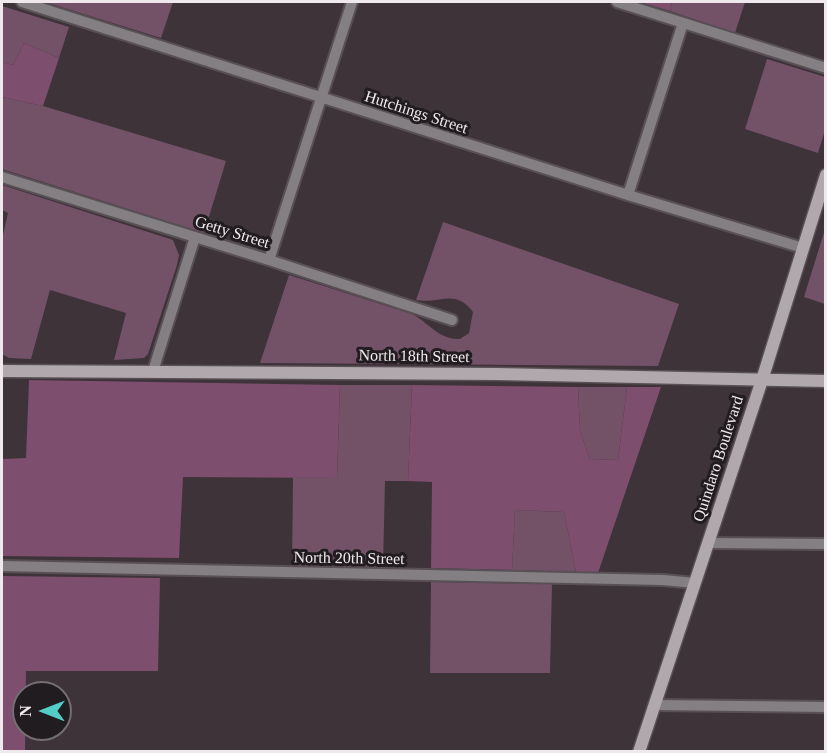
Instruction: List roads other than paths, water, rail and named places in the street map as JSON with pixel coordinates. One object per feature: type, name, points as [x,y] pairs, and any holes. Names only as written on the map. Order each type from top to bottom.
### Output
[{"type":"main road","name":"Quindaro Boulevard","points":[[639,752],[762,380],[825,175]]},
{"type":"main road","name":"North 18th Street","points":[[2,371],[480,374],[825,381]]},
{"type":"street","name":"Hutchings Street","points":[[22,2],[320,98],[803,248]]},
{"type":"street","points":[[270,260],[352,2]]},
{"type":"street","points":[[616,2],[825,68]]},
{"type":"street","points":[[628,195],[683,22]]},
{"type":"street","name":"Getty Street","points":[[2,177],[270,260],[452,320]]},
{"type":"street","points":[[153,371],[195,237]]},
{"type":"street","points":[[709,543],[825,544]]},
{"type":"street","name":"North 20th Street","points":[[2,566],[695,583]]},
{"type":"street","points":[[654,705],[825,707]]}]
